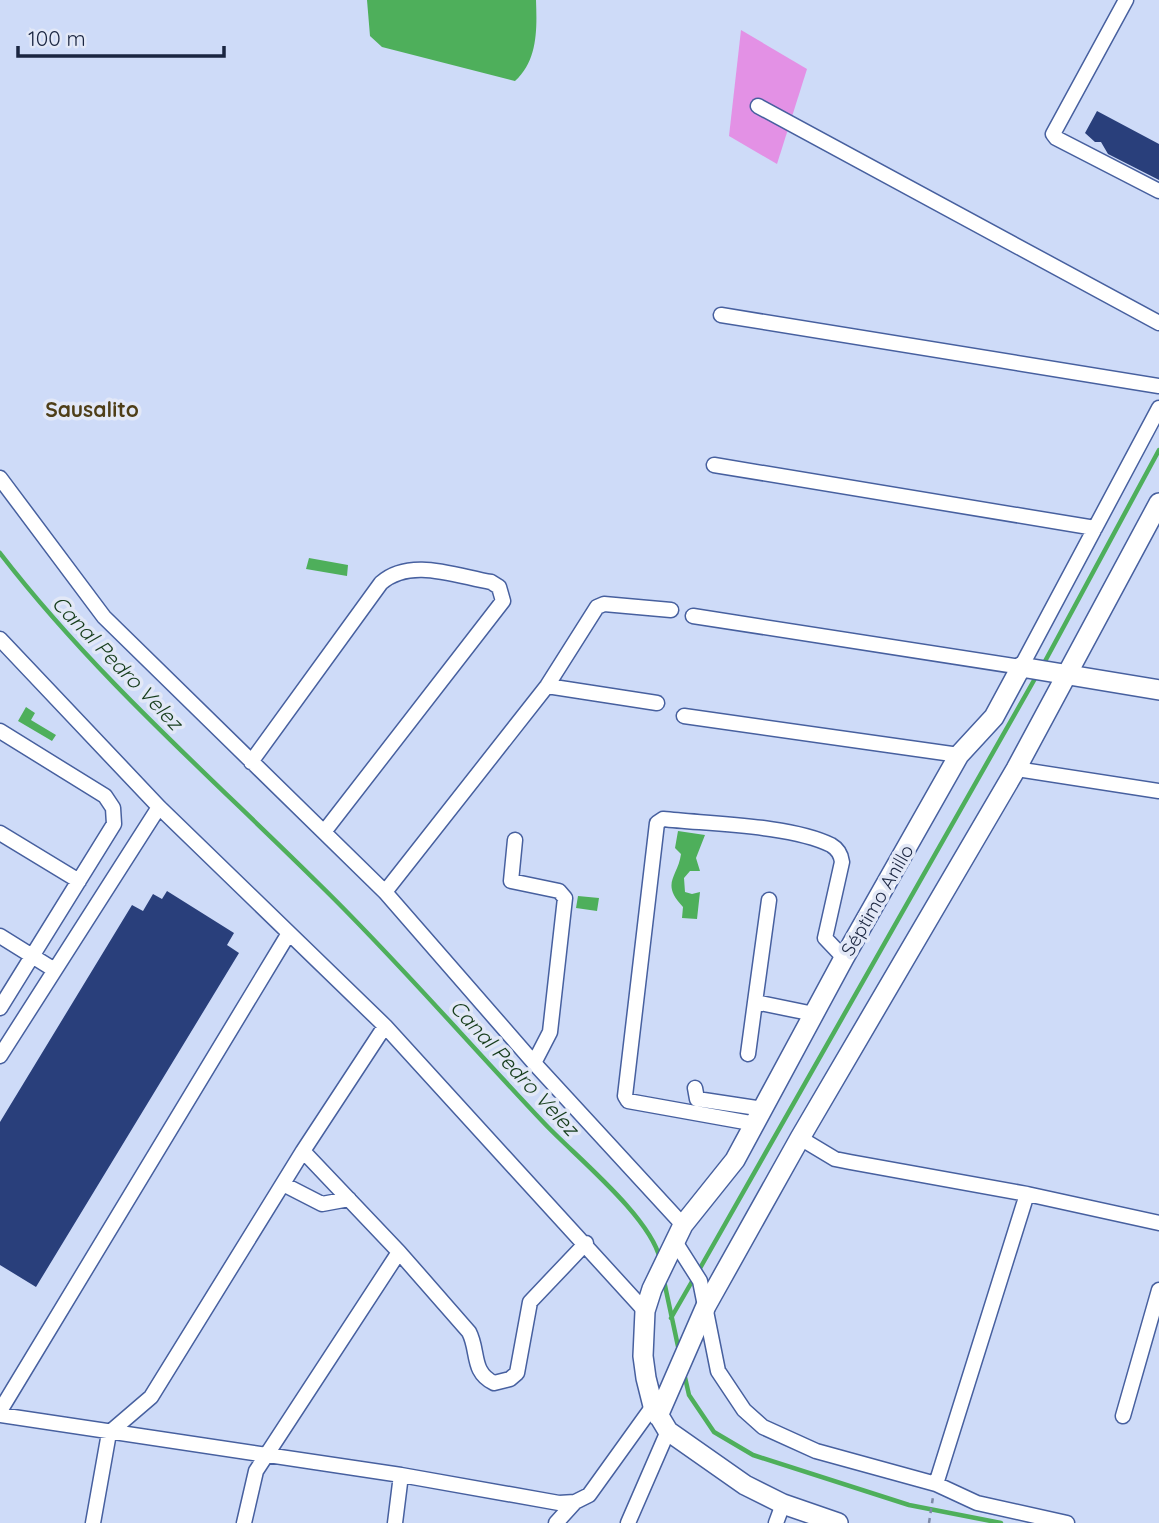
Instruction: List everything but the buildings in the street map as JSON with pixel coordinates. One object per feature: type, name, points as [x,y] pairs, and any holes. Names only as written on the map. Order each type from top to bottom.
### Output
[{"type":"street","points":[[1126,0],[1053,134],[1056,138],[1159,191]]},
{"type":"street","points":[[758,106],[1159,323]]},
{"type":"street","points":[[721,315],[1159,386]]},
{"type":"street","name":"Séptimo Anillo","points":[[660,1418],[670,1388],[706,1306],[800,1138],[1016,769],[1044,671],[1094,528],[1158,411]]},
{"type":"street","points":[[714,465],[1094,528]]},
{"type":"street","points":[[0,478],[104,617],[385,892],[534,1063],[676,1237],[700,1281],[718,1371],[728,1390],[763,1427],[816,1451],[936,1484],[990,1507],[1067,1523]]},
{"type":"street","name":"Séptimo Anillo","points":[[660,1418],[643,1356],[645,1311],[676,1237],[735,1160],[844,958],[959,755],[1044,671],[1150,535],[1159,503]]},
{"type":"street","points":[[251,762],[391,575],[413,569],[491,582],[499,587],[503,601],[324,832]]},
{"type":"street","points":[[385,892],[547,686],[599,605],[671,610]]},
{"type":"street","points":[[693,617],[1159,690]]},
{"type":"street","points":[[3,649],[159,807],[385,1026],[645,1311]]},
{"type":"street","points":[[547,686],[657,703]]},
{"type":"street","points":[[684,716],[959,755]]},
{"type":"street","points":[[0,731],[110,802],[116,815],[114,824],[0,1008]]},
{"type":"street","points":[[1016,769],[1159,791]]},
{"type":"street","points":[[0,1056],[53,969],[159,807]]},
{"type":"street","points":[[760,1116],[628,1101],[625,1096],[657,823],[663,819],[797,834],[832,846],[841,855],[842,862],[825,938],[844,958]]},
{"type":"street","points":[[0,833],[79,881]]},
{"type":"street","points":[[514,840],[511,881],[559,891],[565,898],[550,1032],[534,1063]]},
{"type":"street","points":[[748,1054],[769,900]]},
{"type":"street","points":[[289,933],[0,1413],[109,1433],[401,1475],[559,1503],[575,1502],[590,1495],[660,1418]]},
{"type":"street","points":[[0,936],[53,969]]},
{"type":"street","points":[[755,1002],[814,1014]]},
{"type":"street","points":[[93,1523],[109,1433],[151,1397],[303,1151],[385,1026]]},
{"type":"street","points":[[695,1088],[697,1099],[760,1116]]},
{"type":"street","points":[[800,1138],[842,1161],[1027,1194],[1159,1223]]},
{"type":"street","points":[[303,1151],[399,1252],[469,1332],[475,1347],[477,1368],[494,1383],[510,1379],[517,1373],[530,1303],[586,1244]]},
{"type":"street","points":[[283,1184],[322,1204],[349,1199]]},
{"type":"street","points":[[936,1484],[1027,1194]]},
{"type":"street","points":[[244,1523],[251,1483],[399,1252]]},
{"type":"street","points":[[1123,1416],[1159,1290]]},
{"type":"street","points":[[660,1418],[745,1485],[783,1504],[838,1523]]},
{"type":"street","points":[[628,1523],[660,1418]]},
{"type":"street","points":[[395,1523],[401,1475]]},
{"type":"street","points":[[556,1523],[575,1502]]},
{"type":"street","points":[[776,1523],[783,1504]]},
{"type":"path","points":[[929,1523],[933,1499]]},
{"type":"shaded area","points":[[367,0],[536,0],[536,33],[532,54],[523,73],[515,81],[382,47],[370,36]]},
{"type":"shaded area","points":[[741,30],[807,69],[777,164],[729,136]]},
{"type":"shaded area","points":[[309,558],[348,565],[347,576],[306,569]]},
{"type":"shaded area","points":[[26,707],[35,713],[31,720],[56,735],[52,741],[18,721]]},
{"type":"shaded area","points":[[678,831],[705,835],[696,858],[700,871],[690,871],[684,878],[685,892],[700,892],[697,919],[682,918],[683,907],[676,899],[671,886],[681,854],[675,848]]},
{"type":"shaded area","points":[[578,896],[599,898],[597,911],[576,908]]},
{"type":"waterway","points":[[1043,665],[1159,450]]},
{"type":"waterway","name":"Canal Pedro Velez","points":[[0,553],[36,598],[114,683],[348,913],[544,1123],[610,1187],[642,1224],[660,1259]]},
{"type":"waterway","points":[[699,1270],[1037,675]]},
{"type":"waterway","points":[[671,1318],[694,1278]]},
{"type":"waterway","name":"Canal Pedro Velez","points":[[664,1281],[679,1351]]},
{"type":"waterway","name":"Canal Pedro Velez","points":[[684,1373],[689,1395],[714,1432],[753,1455],[909,1505],[1001,1523]]},
{"type":"district","name":"Sausalito","points":[[92,410]]}]
